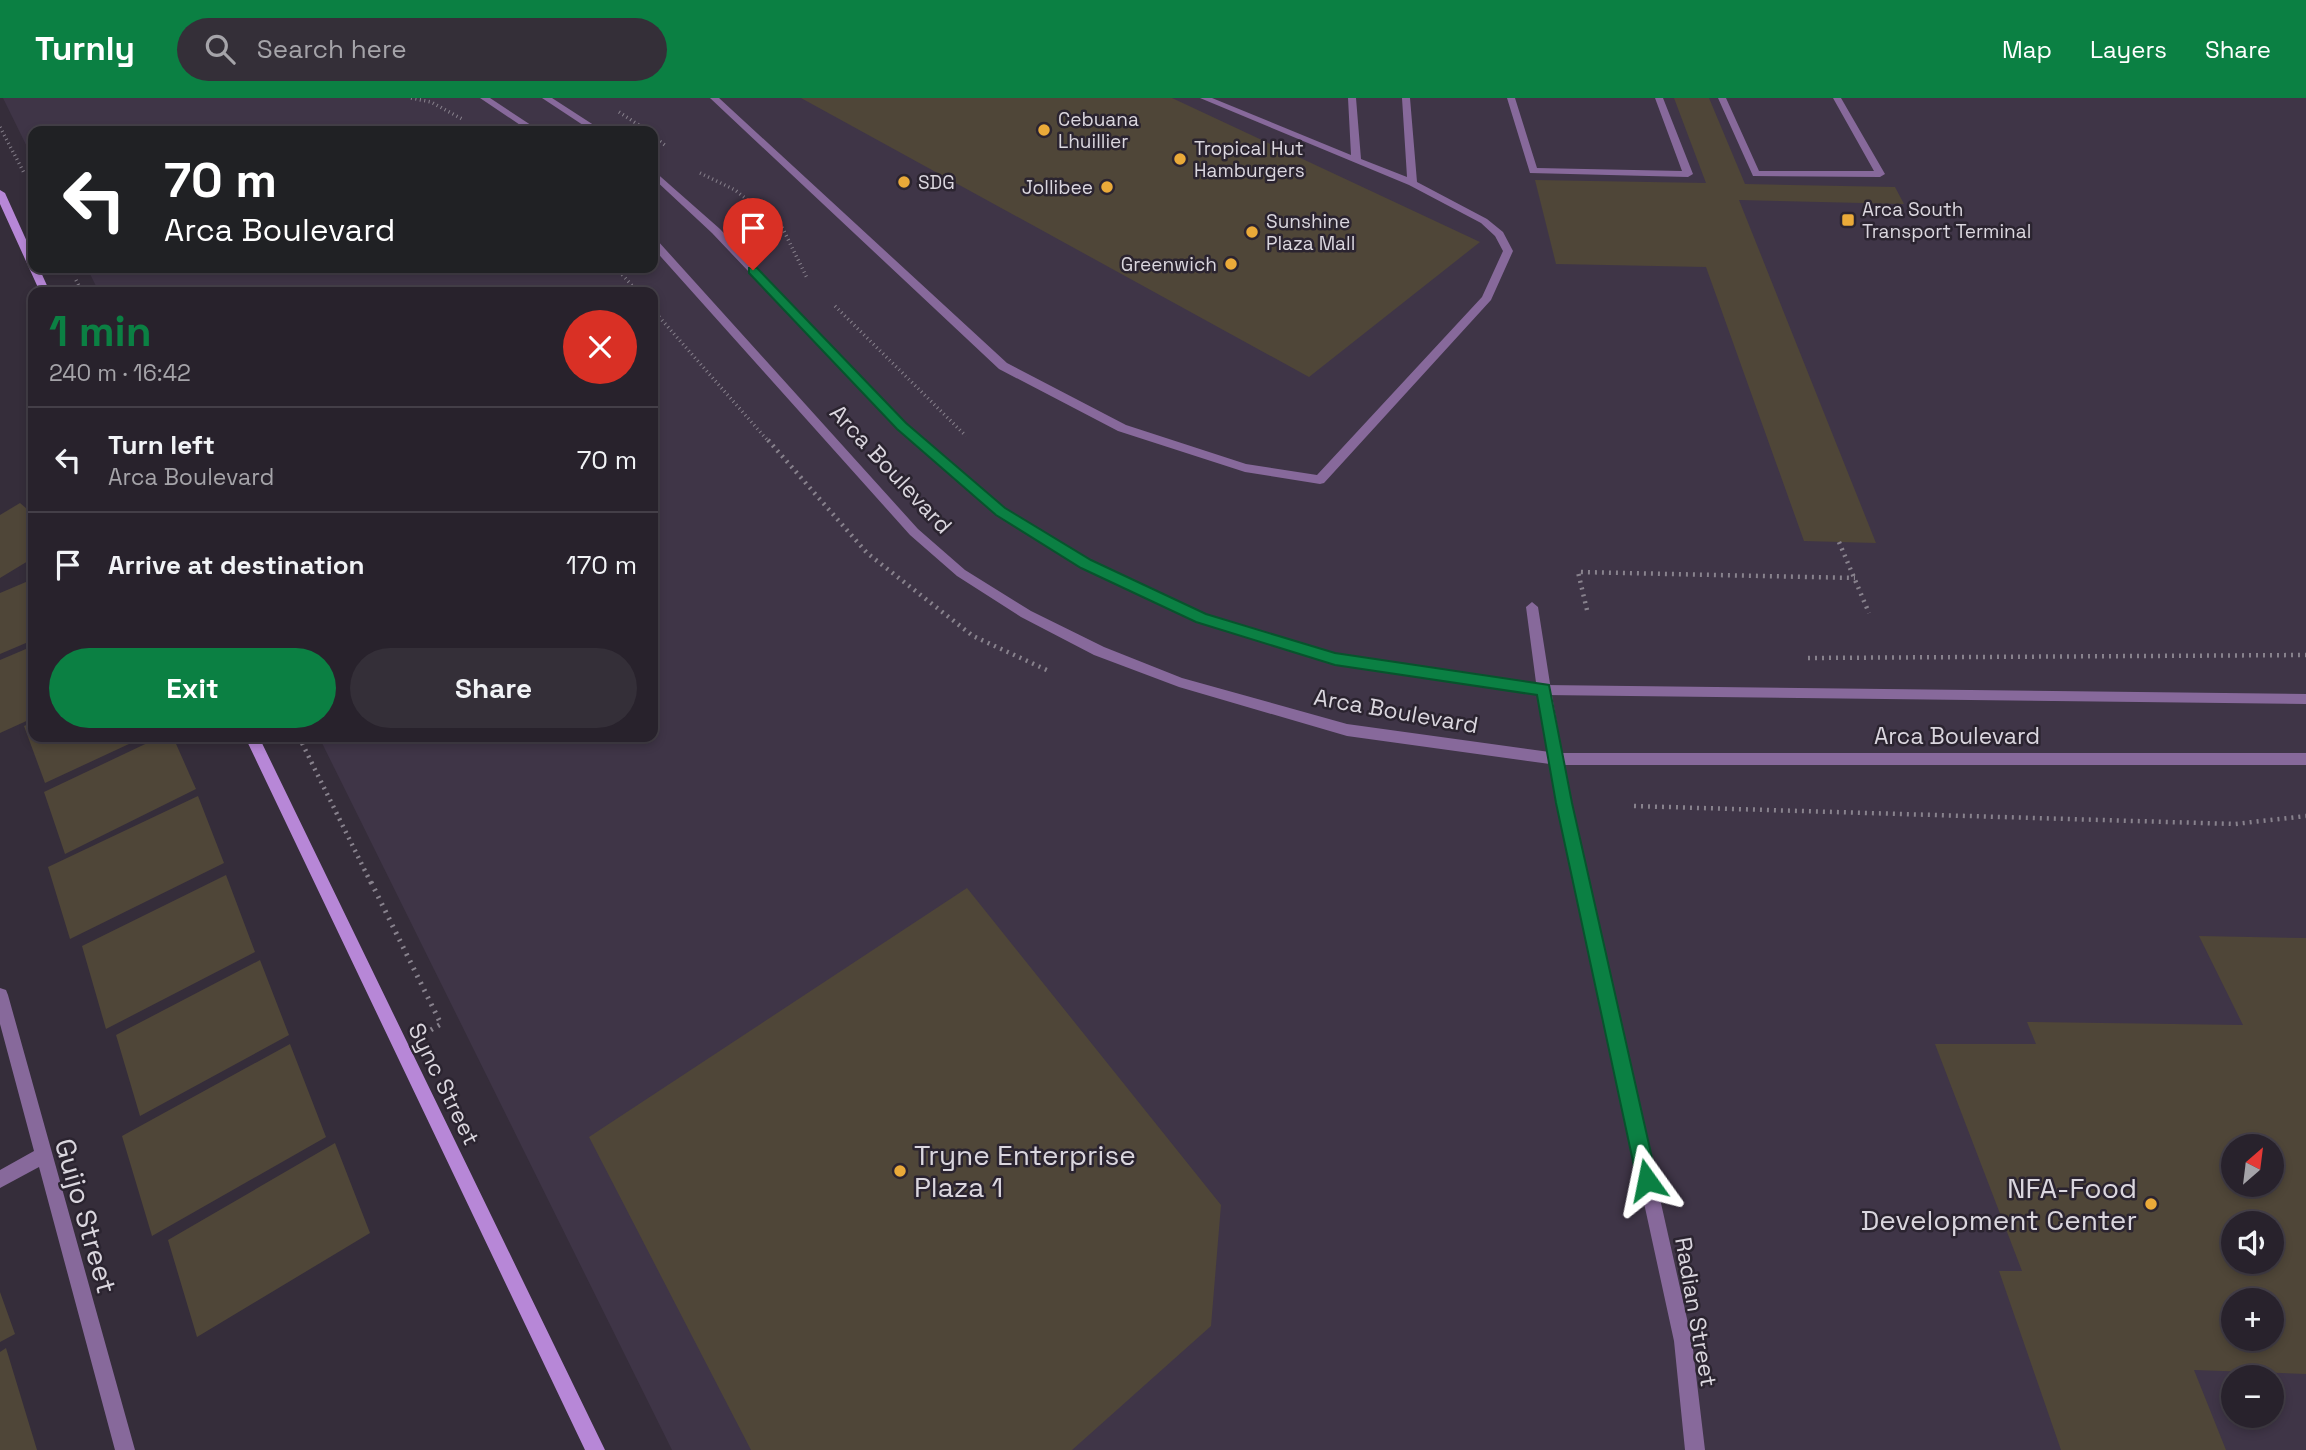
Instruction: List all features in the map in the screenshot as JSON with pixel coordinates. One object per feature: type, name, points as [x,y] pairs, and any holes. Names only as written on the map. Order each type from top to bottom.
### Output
[{"type":"main road","points":[[0,193],[4,216],[28,257]]},
{"type":"main road","name":"Sync Street","points":[[254,742],[595,1450]]},
{"type":"street","points":[[484,98],[527,126]]},
{"type":"street","points":[[546,98],[590,126]]},
{"type":"street","points":[[719,99],[1003,366],[1122,428],[1245,468],[1320,480],[1487,298],[1508,251],[1499,234],[1484,221],[1412,183],[1204,98]]},
{"type":"street","points":[[1352,98],[1356,160]]},
{"type":"street","points":[[1406,98],[1412,183]]},
{"type":"street","points":[[1511,98],[1533,171],[1688,174],[1660,98]]},
{"type":"street","points":[[1722,98],[1756,174],[1880,174],[1837,98]]},
{"type":"street","name":"Arca Boulevard","points":[[658,178],[716,231],[902,426],[1001,512],[1086,564],[1201,618],[1335,659],[1544,690],[2306,699]]},
{"type":"street","name":"Arca Boulevard","points":[[658,248],[914,532],[961,573],[1026,614],[1099,651],[1179,682],[1347,730],[1557,759],[2306,759]]},
{"type":"street","name":"Radian Street","points":[[1532,607],[1557,759],[1683,1341],[1695,1450]]},
{"type":"street","name":"Guijo Street","points":[[0,995],[42,1156],[125,1450]]},
{"type":"street","points":[[0,1179],[42,1156]]},
{"type":"path","points":[[0,127],[28,182]]},
{"type":"path","points":[[658,140],[674,153]]},
{"type":"path","points":[[695,170],[735,190],[782,227],[806,278],[816,287]]},
{"type":"path","points":[[621,273],[634,287]]},
{"type":"path","points":[[826,297],[967,438]]},
{"type":"path","points":[[658,316],[867,553],[973,636],[1049,671]]},
{"type":"path","points":[[1839,542],[1869,613]]},
{"type":"path","points":[[1587,610],[1578,572],[1855,578]]},
{"type":"path","points":[[1806,658],[2306,655]]},
{"type":"path","points":[[301,742],[441,1024],[401,1047]]},
{"type":"path","points":[[1634,806],[2235,824],[2306,816]]},
{"type":"shaded area","points":[[3,98],[2306,98],[2306,1450],[672,1450],[321,742],[658,742],[658,287],[96,287],[90,273],[658,273],[658,126],[28,126],[28,149]]},
{"type":"building","name":"Sunshine Plaza Mall","points":[[801,98],[1172,98],[1480,242],[1309,377]]},
{"type":"building","points":[[1674,98],[1709,98],[1745,184],[1895,187],[1904,204],[1739,200],[1876,543],[1804,541],[1706,267],[1556,264],[1535,180],[1706,183]]},
{"type":"building","points":[[20,503],[28,510],[28,561],[0,578],[0,515]]},
{"type":"building","points":[[28,581],[28,642],[0,654],[0,593]]},
{"type":"building","points":[[28,648],[28,720],[0,733],[0,660]]},
{"type":"building","points":[[30,742],[133,742],[45,783]]},
{"type":"building","points":[[149,742],[175,742],[196,789],[65,854],[44,792]]},
{"type":"building","points":[[198,796],[224,863],[70,939],[48,867]]},
{"type":"building","points":[[226,875],[255,952],[106,1029],[82,946]]},
{"type":"building","name":"Tryne Enterprise Plaza 1","points":[[967,888],[1221,1205],[1211,1326],[1072,1450],[751,1450],[589,1137]]},
{"type":"building","name":"NFA-Food Development Center","points":[[2199,936],[2306,938],[2306,1374],[2284,1373],[2284,1365],[2221,1365],[2221,1371],[2194,1370],[2226,1450],[2061,1450],[1999,1271],[2022,1271],[1935,1044],[2036,1044],[2027,1022],[2243,1025]]},
{"type":"building","points":[[260,960],[289,1035],[140,1116],[116,1035]]},
{"type":"building","points":[[290,1044],[326,1137],[152,1236],[122,1136]]},
{"type":"building","points":[[335,1143],[370,1233],[197,1337],[168,1240]]},
{"type":"building","points":[[0,1292],[15,1334],[0,1342]]},
{"type":"building","points":[[6,1348],[37,1450],[0,1450],[0,1352]]},
{"type":"place","name":"Cebuana Lhuillier","points":[[1044,130]]},
{"type":"place","name":"Tropical Hut Hamburgers","points":[[1180,159]]},
{"type":"place","name":"SDG","points":[[904,182]]},
{"type":"place","name":"Jollibee","points":[[1107,187]]},
{"type":"place","name":"Arca South Transport Terminal","points":[[1848,220]]},
{"type":"place","name":"Sunshine Plaza Mall","points":[[1252,232]]},
{"type":"place","name":"Greenwich","points":[[1231,264]]},
{"type":"place","name":"Tryne Enterprise Plaza 1","points":[[900,1171]]},
{"type":"place","name":"NFA-Food Development Center","points":[[2151,1204]]},
{"type":"route","points":[[753,270],[902,426],[1001,512],[1086,564],[1201,618],[1335,659],[1544,690],[1564,803],[1647,1180]]}]
